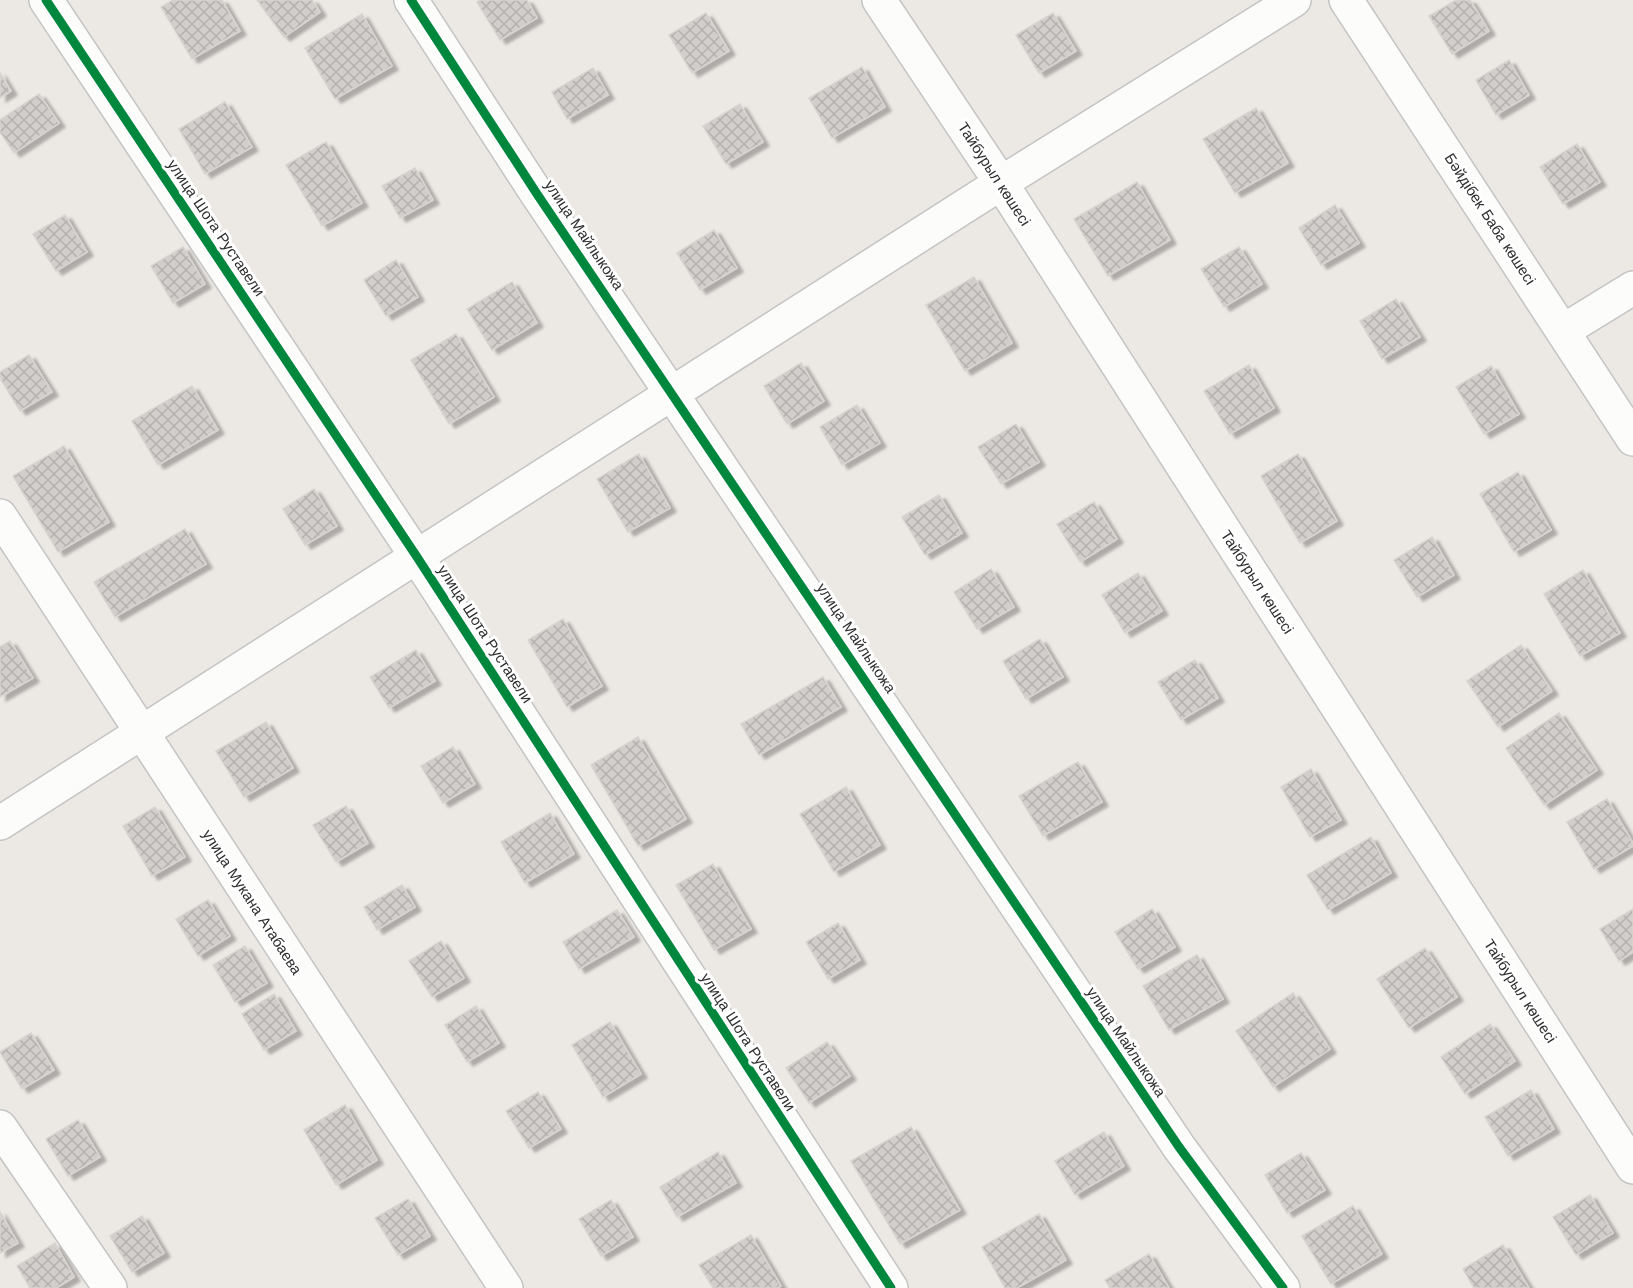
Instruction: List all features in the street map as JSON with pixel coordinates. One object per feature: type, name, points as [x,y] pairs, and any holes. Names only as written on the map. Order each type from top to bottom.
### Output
[{"type":"street","name":"улица Шота Руставели","points":[[46,0],[417,557],[888,1287]]},
{"type":"street","name":"улица Майлыкожа","points":[[411,0],[537,194],[1179,1147],[1283,1288]]},
{"type":"street","name":"Тайбурыл көшесі","points":[[879,0],[1001,183],[1633,1167]]},
{"type":"street","points":[[0,823],[1001,183],[1294,0]]},
{"type":"street","name":"Бәйдібек Баба көшесі","points":[[1346,0],[1633,439]]},
{"type":"street","points":[[1563,331],[1633,288]]},
{"type":"street","name":"улица Мукана Атабаева","points":[[0,516],[506,1288]]},
{"type":"street","points":[[0,1127],[110,1288]]},
{"type":"building","points":[[173,0],[222,0],[240,31],[192,59],[161,7]]},
{"type":"building","points":[[257,0],[312,0],[320,12],[284,37]]},
{"type":"building","points":[[481,0],[527,0],[537,18],[500,40],[477,2]]},
{"type":"building","points":[[1456,0],[1470,0],[1489,31],[1452,54],[1429,16]]},
{"type":"building","points":[[706,13],[729,51],[692,73],[669,35]]},
{"type":"building","points":[[1053,13],[1076,51],[1039,73],[1016,35]]},
{"type":"building","points":[[362,14],[392,66],[335,99],[305,48]]},
{"type":"building","points":[[1509,60],[1529,95],[1496,115],[1476,80]]},
{"type":"building","points":[[862,67],[885,107],[832,138],[809,98]]},
{"type":"building","points":[[593,68],[608,95],[567,119],[552,92]]},
{"type":"building","points":[[0,73],[11,91],[0,98]]},
{"type":"building","points":[[39,94],[59,123],[14,153],[0,132],[0,120]]},
{"type":"building","points":[[225,102],[252,147],[205,174],[179,129]]},
{"type":"building","points":[[740,104],[763,142],[726,164],[703,126]]},
{"type":"building","points":[[1256,108],[1288,163],[1235,193],[1203,139]]},
{"type":"building","points":[[326,142],[362,203],[322,226],[286,165]]},
{"type":"building","points":[[1577,144],[1600,182],[1563,204],[1540,167]]},
{"type":"building","points":[[415,168],[433,200],[400,218],[382,186]]},
{"type":"building","points":[[1137,182],[1170,240],[1108,276],[1074,219]]},
{"type":"building","points":[[1335,205],[1359,243],[1321,265],[1299,228]]},
{"type":"building","points":[[65,215],[87,252],[56,271],[33,234]]},
{"type":"building","points":[[714,230],[737,268],[700,290],[677,253]]},
{"type":"building","points":[[183,247],[205,284],[173,303],[151,266]]},
{"type":"building","points":[[1239,247],[1262,284],[1224,307],[1201,269]]},
{"type":"building","points":[[396,260],[418,297],[386,316],[364,280]]},
{"type":"building","points":[[974,277],[1012,343],[965,371],[926,305]]},
{"type":"building","points":[[512,282],[537,323],[492,350],[467,309]]},
{"type":"building","points":[[1396,299],[1420,337],[1382,359],[1360,321]]},
{"type":"building","points":[[456,334],[494,397],[449,424],[411,360]]},
{"type":"building","points":[[29,355],[52,392],[20,411],[0,378],[0,372]]},
{"type":"building","points":[[801,363],[824,401],[787,424],[764,386]]},
{"type":"building","points":[[1249,365],[1274,408],[1230,434],[1204,391]]},
{"type":"building","points":[[1491,366],[1519,414],[1484,434],[1456,387]]},
{"type":"building","points":[[192,386],[218,430],[158,465],[132,421]]},
{"type":"building","points":[[857,405],[880,443],[842,465],[820,427]]},
{"type":"building","points":[[1016,424],[1039,462],[1001,484],[978,447]]},
{"type":"building","points":[[64,446],[109,522],[58,552],[13,476]]},
{"type":"building","points":[[639,454],[670,508],[628,532],[597,479]]},
{"type":"building","points":[[1298,454],[1337,521],[1300,543],[1261,476]]},
{"type":"building","points":[[1518,472],[1551,530],[1514,552],[1480,494]]},
{"type":"building","points":[[314,489],[337,526],[305,545],[283,509]]},
{"type":"building","points":[[939,495],[962,533],[925,555],[902,517]]},
{"type":"building","points":[[1094,502],[1117,539],[1080,562],[1057,524]]},
{"type":"building","points":[[185,529],[206,564],[115,617],[94,582]]},
{"type":"building","points":[[1432,537],[1454,575],[1417,597],[1394,560]]},
{"type":"building","points":[[991,569],[1014,607],[977,629],[954,592]]},
{"type":"building","points":[[1583,570],[1620,633],[1580,656],[1544,594]]},
{"type":"building","points":[[1138,573],[1162,611],[1125,633],[1102,595]]},
{"type":"building","points":[[563,619],[602,686],[567,707],[528,640]]},
{"type":"building","points":[[1040,639],[1063,677],[1026,699],[1003,661]]},
{"type":"building","points":[[10,641],[33,678],[0,697],[0,647]]},
{"type":"building","points":[[1521,645],[1552,691],[1498,727],[1467,681]]},
{"type":"building","points":[[416,650],[435,681],[389,708],[370,677]]},
{"type":"building","points":[[1195,660],[1218,698],[1181,720],[1158,682]]},
{"type":"building","points":[[823,677],[841,707],[759,755],[741,724]]},
{"type":"building","points":[[1559,713],[1597,770],[1544,805],[1506,748]]},
{"type":"building","points":[[266,722],[293,768],[244,797],[216,751]]},
{"type":"building","points":[[638,737],[686,819],[638,846],[591,765]]},
{"type":"building","points":[[453,747],[475,784],[443,803],[421,766]]},
{"type":"building","points":[[1078,762],[1102,802],[1043,836],[1019,796]]},
{"type":"building","points":[[1311,769],[1341,820],[1310,837],[1281,787]]},
{"type":"building","points":[[846,787],[880,845],[834,872],[800,814]]},
{"type":"building","points":[[1607,799],[1633,846],[1594,869],[1567,822]]},
{"type":"building","points":[[346,806],[368,843],[336,862],[313,825]]},
{"type":"building","points":[[155,807],[185,857],[152,876],[123,826]]},
{"type":"building","points":[[550,813],[574,854],[525,883],[501,842]]},
{"type":"building","points":[[1371,837],[1391,873],[1328,910],[1307,875]]},
{"type":"building","points":[[713,864],[751,929],[714,950],[676,885]]},
{"type":"building","points":[[402,885],[415,907],[377,930],[364,907]]},
{"type":"building","points":[[208,900],[230,936],[198,956],[176,919]]},
{"type":"building","points":[[1152,909],[1175,947],[1138,969],[1115,932]]},
{"type":"building","points":[[1633,909],[1633,952],[1619,961],[1600,929]]},
{"type":"building","points":[[617,910],[634,937],[579,969],[563,942]]},
{"type":"building","points":[[838,923],[860,960],[828,979],[806,942]]},
{"type":"building","points":[[441,941],[464,978],[432,997],[409,961]]},
{"type":"building","points":[[245,946],[267,983],[235,1002],[213,965]]},
{"type":"building","points":[[1425,948],[1457,997],[1409,1028],[1377,979]]},
{"type":"building","points":[[1197,955],[1223,999],[1169,1030],[1143,986]]},
{"type":"building","points":[[1293,993],[1330,1049],[1273,1087],[1236,1031]]},
{"type":"building","points":[[274,994],[296,1031],[264,1050],[242,1014]]},
{"type":"building","points":[[476,1006],[499,1043],[467,1062],[445,1025]]},
{"type":"building","points":[[610,1022],[641,1074],[603,1097],[572,1045]]},
{"type":"building","points":[[1490,1024],[1515,1061],[1465,1094],[1441,1057]]},
{"type":"building","points":[[31,1033],[54,1070],[22,1089],[0,1052]]},
{"type":"building","points":[[827,1042],[850,1076],[809,1103],[786,1068]]},
{"type":"building","points":[[1531,1090],[1554,1129],[1508,1156],[1485,1117]]},
{"type":"building","points":[[538,1092],[561,1129],[529,1148],[506,1111]]},
{"type":"building","points":[[345,1105],[377,1160],[336,1185],[304,1130]]},
{"type":"building","points":[[78,1120],[100,1157],[68,1176],[46,1139]]},
{"type":"building","points":[[911,1127],[960,1210],[900,1244],[851,1161]]},
{"type":"building","points":[[1104,1132],[1124,1166],[1075,1195],[1055,1161]]},
{"type":"building","points":[[718,1152],[736,1183],[677,1217],[660,1187]]},
{"type":"building","points":[[1301,1153],[1325,1190],[1287,1213],[1265,1175]]},
{"type":"building","points":[[1590,1195],[1613,1233],[1576,1255],[1553,1217]]},
{"type":"building","points":[[408,1199],[430,1236],[398,1255],[375,1218]]},
{"type":"building","points":[[611,1200],[633,1237],[601,1256],[579,1219]]},
{"type":"building","points":[[1353,1206],[1382,1254],[1331,1284],[1302,1236]]},
{"type":"building","points":[[0,1212],[18,1243],[0,1253]]},
{"type":"building","points":[[1039,1214],[1066,1260],[1017,1288],[1005,1288],[982,1247]]},
{"type":"building","points":[[142,1216],[164,1253],[132,1272],[110,1236]]},
{"type":"building","points":[[751,1235],[781,1286],[777,1288],[713,1288],[699,1265]]},
{"type":"building","points":[[55,1243],[74,1277],[56,1288],[30,1288],[17,1266]]},
{"type":"building","points":[[1503,1245],[1529,1288],[1474,1288],[1463,1269]]},
{"type":"building","points":[[1149,1254],[1169,1288],[1110,1288],[1105,1280]]},
{"type":"cycle path","points":[[46,0],[417,557],[891,1288]]},
{"type":"cycle path","points":[[411,0],[537,194],[1179,1147],[1283,1288]]}]
